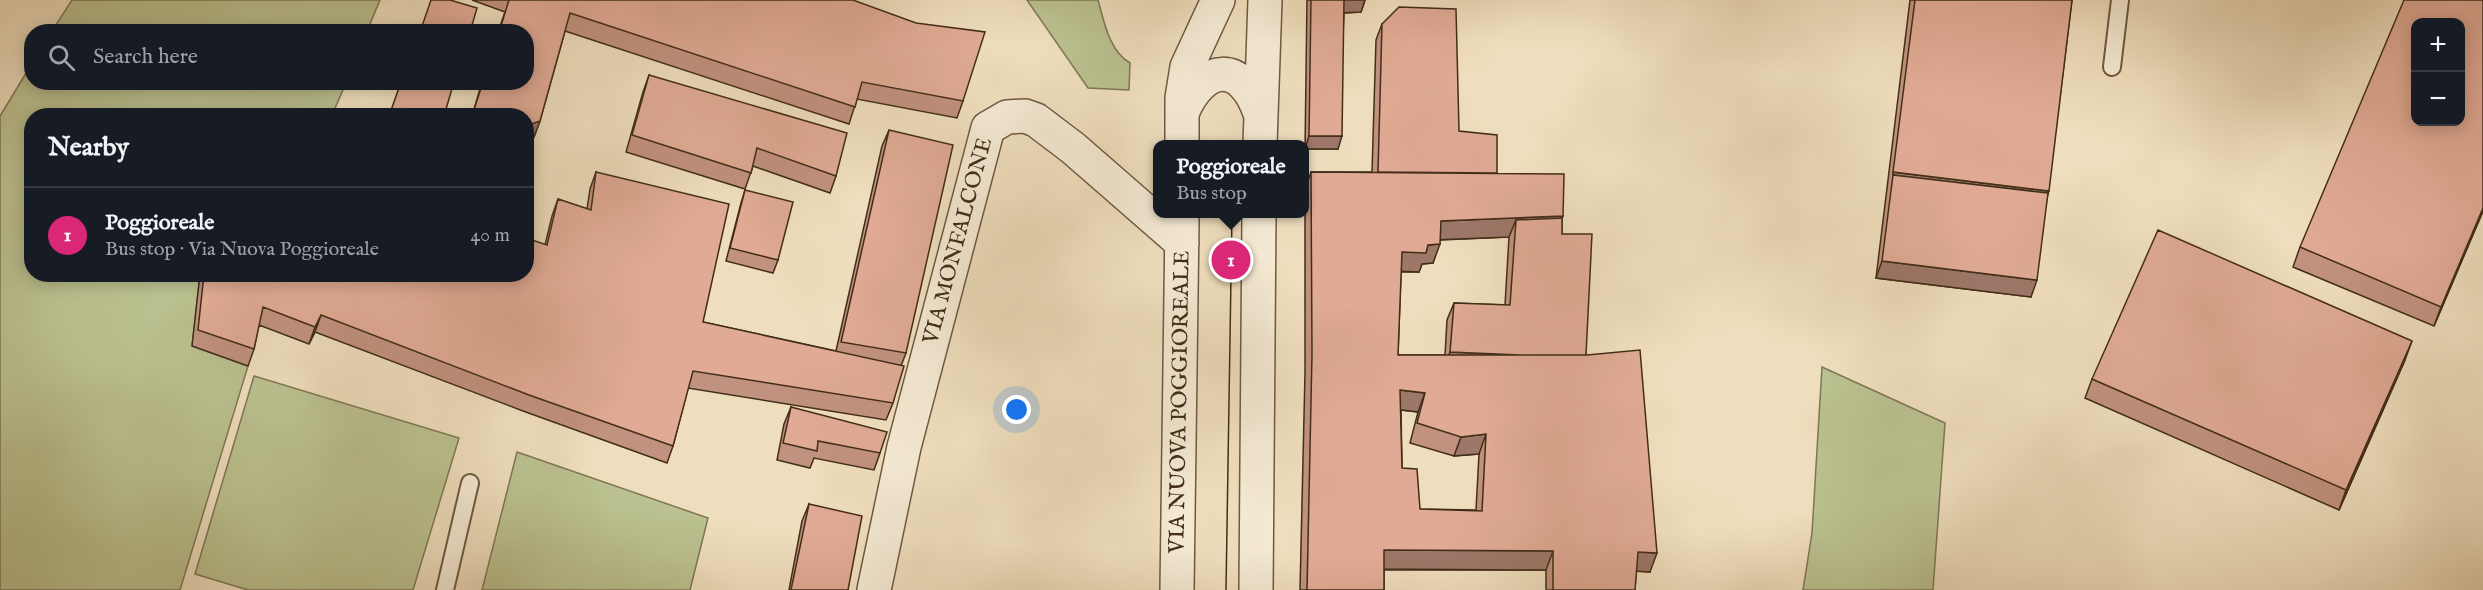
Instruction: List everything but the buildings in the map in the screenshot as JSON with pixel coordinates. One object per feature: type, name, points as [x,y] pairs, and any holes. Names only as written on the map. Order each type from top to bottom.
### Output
[{"type":"street","points":[[1182,129],[1182,98],[1187,68],[1218,0]]},
{"type":"street","points":[[1260,129],[1265,0]]},
{"type":"street","points":[[1182,129],[1189,97],[1211,76],[1228,74],[1242,81],[1254,93],[1260,129]]},
{"type":"street","name":"VIA MONFALCONE","points":[[873,590],[904,447],[988,128],[1007,117],[1025,116],[1036,120],[1153,207]]},
{"type":"street","name":"VIA MONFALCONE","points":[[1168,218],[1182,228]]},
{"type":"street","points":[[1256,590],[1259,218]]},
{"type":"street","name":"VIA NUOVA POGGIOREALE","points":[[1177,590],[1182,228]]},
{"type":"lane","points":[[2112,67],[2120,0]]},
{"type":"lane","points":[[445,590],[470,483]]},
{"type":"green space","points":[[72,0],[380,0],[370,24],[57,24]]},
{"type":"green space","points":[[1027,0],[1098,0],[1112,43],[1123,58],[1130,63],[1129,90],[1088,88]]},
{"type":"green space","points":[[24,77],[24,90],[343,90],[335,108],[24,108],[24,282],[199,282],[192,346],[248,366],[180,590],[0,590],[0,116]]},
{"type":"green space","points":[[1822,367],[1945,423],[1933,590],[1803,590],[1812,533]]},
{"type":"green space","points":[[254,376],[459,438],[413,590],[248,590],[195,574]]},
{"type":"green space","points":[[517,452],[708,518],[690,590],[482,590]]},
{"type":"tram line","points":[[1226,590],[1232,218]]},
{"type":"place","name":"Poggioreale","points":[[1231,260]]}]
